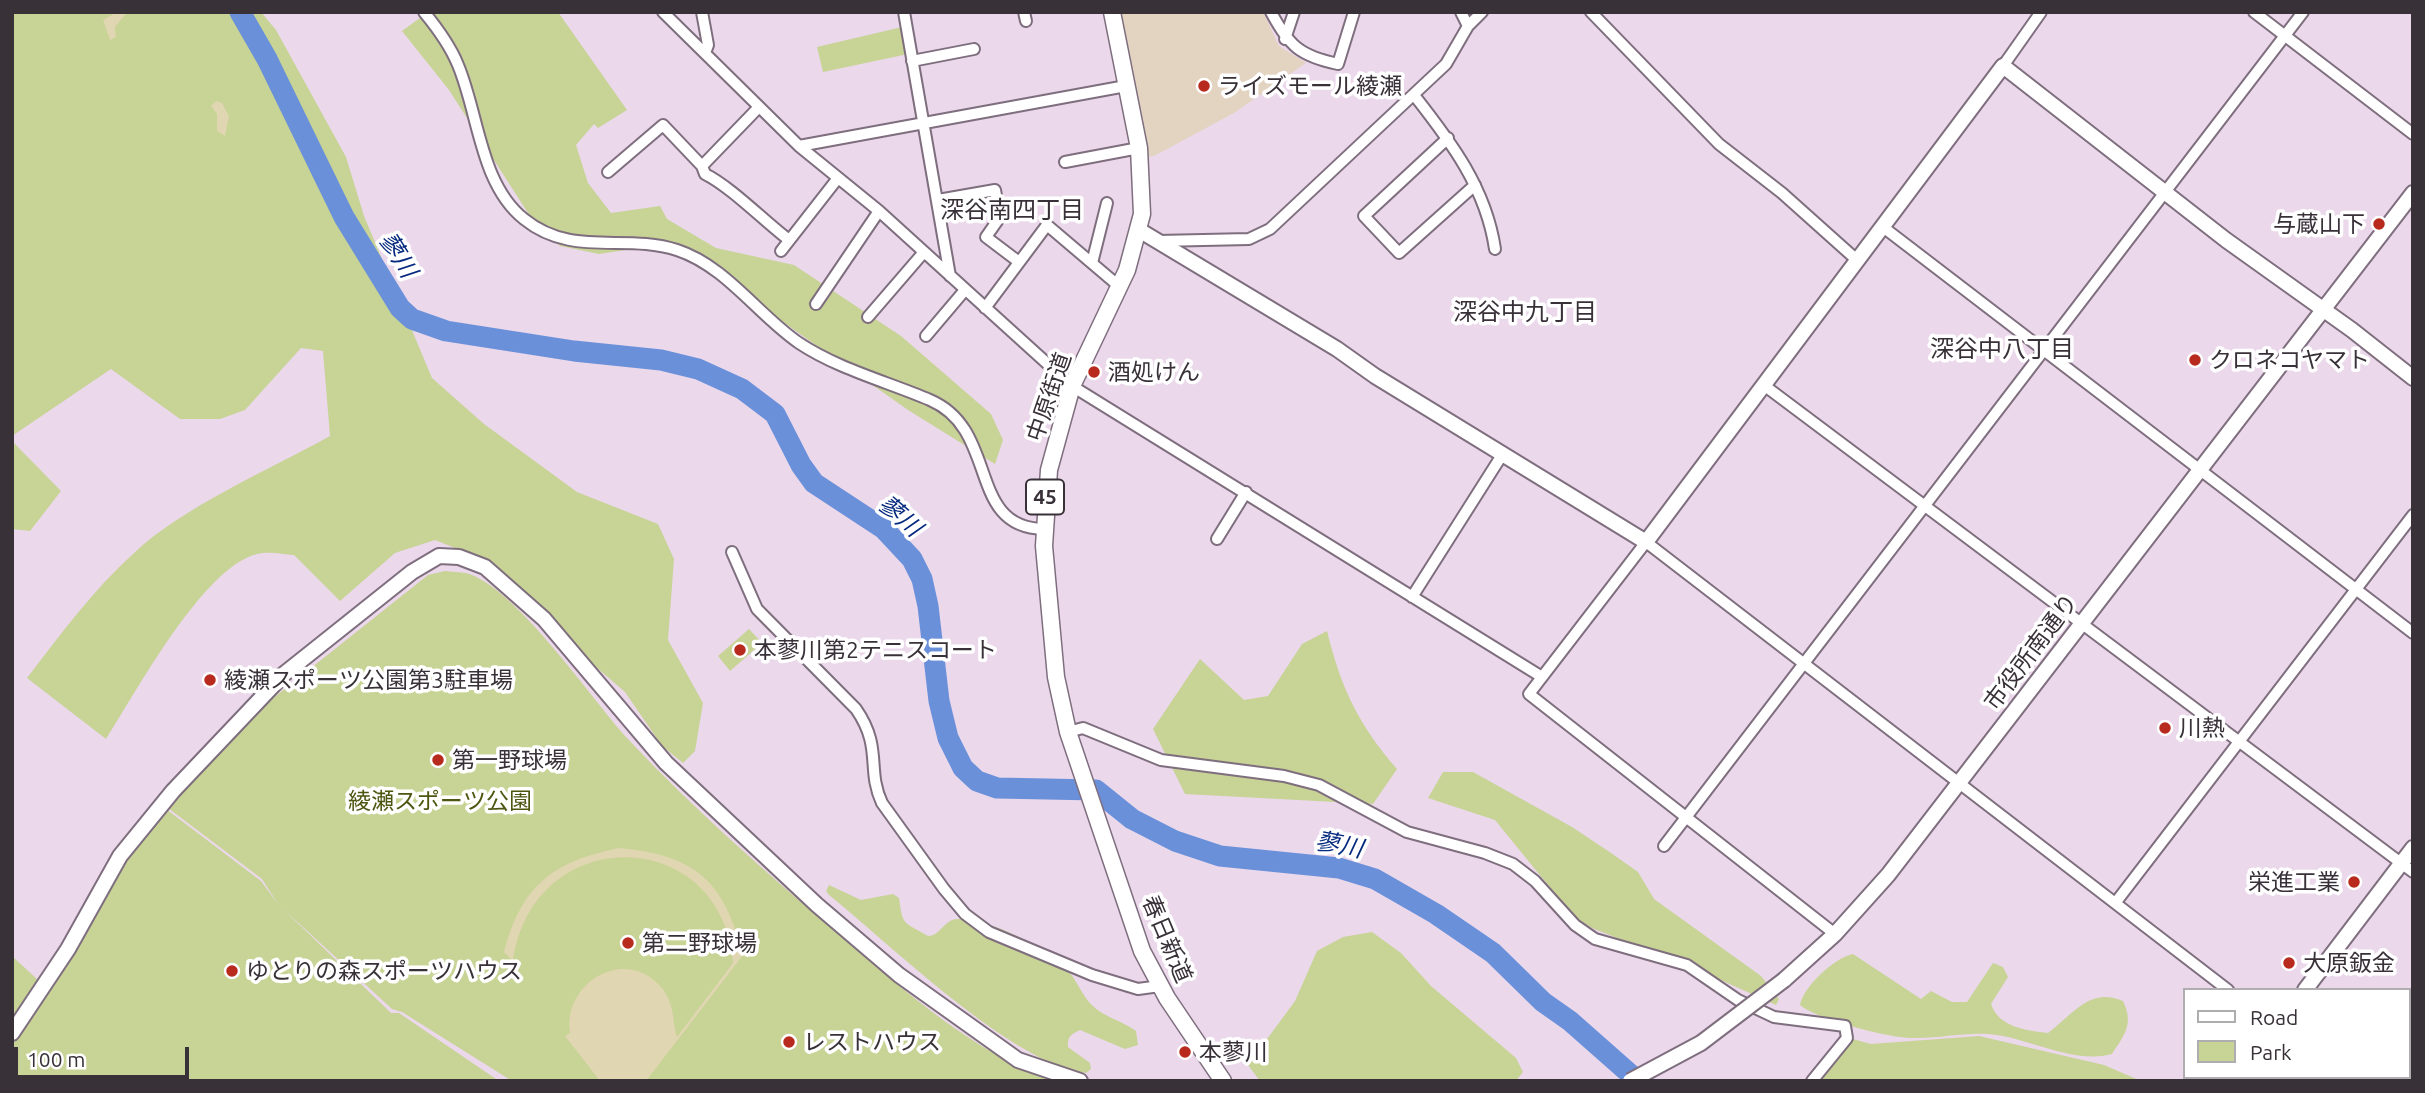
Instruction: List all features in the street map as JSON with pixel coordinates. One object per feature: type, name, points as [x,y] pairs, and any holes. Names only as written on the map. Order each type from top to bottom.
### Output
[{"type":"main road","name":"中原街道","points":[[1093,804],[1069,732],[1056,677],[1044,529],[1053,452],[1072,386],[1120,287],[1139,230],[1143,192],[1139,148],[1112,12]]},
{"type":"main road","name":"春日新道","points":[[1093,804],[1142,951],[1160,986],[1223,1081]]},
{"type":"street","points":[[424,12],[447,41],[458,65],[496,184],[509,206],[526,221],[568,240],[587,244],[657,245],[679,251],[702,262],[802,345],[948,410],[971,436],[1000,512],[1018,526],[1044,529]]},
{"type":"street","points":[[663,12],[799,146],[879,211],[1072,386],[1542,677]]},
{"type":"street","points":[[702,12],[708,45],[705,53]]},
{"type":"street","points":[[904,12],[950,276]]},
{"type":"street","points":[[1271,12],[1285,39],[1315,59],[1338,64],[1354,12]]},
{"type":"street","points":[[1285,39],[1294,12]]},
{"type":"street","points":[[1461,12],[1468,26]]},
{"type":"street","points":[[1158,241],[1249,239],[1260,236],[1446,64],[1468,26],[1482,12]]},
{"type":"street","points":[[1591,12],[1719,144],[1782,193],[1858,261]]},
{"type":"street","points":[[1835,934],[1529,694],[1765,386],[2041,12]]},
{"type":"street","points":[[2254,12],[2413,134]]},
{"type":"street","points":[[1664,846],[2303,12]]},
{"type":"street","points":[[912,61],[974,49]]},
{"type":"street","points":[[2003,66],[2165,194],[2413,378]]},
{"type":"street","points":[[799,146],[1126,86]]},
{"type":"street","points":[[1414,95],[1465,162],[1487,214],[1495,249]]},
{"type":"street","points":[[702,166],[758,107]]},
{"type":"street","points":[[608,172],[663,125],[702,166],[705,174],[719,181],[751,211],[789,240]]},
{"type":"street","points":[[1448,138],[1364,216],[1399,253],[1475,185]]},
{"type":"street","points":[[1065,162],[1139,148]]},
{"type":"street","points":[[781,251],[838,178]]},
{"type":"street","points":[[938,200],[995,190],[1000,217],[986,237],[1019,262]]},
{"type":"street","name":"市役所南通り","points":[[1630,1081],[1701,1043],[1784,981],[1835,934],[1888,875],[2413,193]]},
{"type":"street","points":[[1092,263],[1107,202]]},
{"type":"street","points":[[816,304],[879,211]]},
{"type":"street","points":[[985,308],[1047,225],[1120,287]]},
{"type":"street","points":[[1883,227],[2413,633]]},
{"type":"street","points":[[1139,230],[1337,349],[1502,456],[1646,542],[2225,988]]},
{"type":"street","points":[[868,317],[924,252]]},
{"type":"street","points":[[926,336],[965,290]]},
{"type":"street","points":[[1765,386],[2236,742],[2255,751],[2407,867]]},
{"type":"street","points":[[1412,597],[1502,456]]},
{"type":"street","points":[[1217,539],[1246,492]]},
{"type":"street","points":[[2116,902],[2236,742],[2413,515]]},
{"type":"street","points":[[732,551],[757,609],[856,709],[869,729],[876,756],[876,790],[965,914],[989,932],[1092,975],[1138,989],[1160,986]]},
{"type":"street","points":[[12,1033],[68,949],[120,856],[173,791],[284,674],[412,572],[439,556],[460,557],[485,567],[544,619],[666,763],[798,887],[879,957],[1018,1060],[1080,1081]]},
{"type":"street","points":[[1069,732],[1083,728],[1161,760],[1284,776],[1319,785],[1407,832],[1485,853],[1513,864],[1535,881],[1575,925],[1595,939],[1687,965],[1738,1000],[1774,1017],[1845,1026],[1847,1038],[1812,1081]]},
{"type":"street","points":[[2307,988],[2407,867],[2413,848]]},
{"type":"shaded area","name":"ライズモール綾瀬","points":[[1121,12],[1263,12],[1279,46],[1306,63],[1234,113],[1154,156],[1147,157]]},
{"type":"green space","points":[[12,12],[261,12],[276,30],[346,157],[364,216],[432,378],[484,424],[577,492],[658,524],[674,559],[668,640],[703,703],[695,751],[683,763],[662,746],[625,692],[460,550],[435,540],[395,553],[340,601],[294,555],[261,553],[236,564],[193,606],[172,634],[106,739],[27,678],[91,597],[154,536],[202,504],[330,436],[323,351],[301,348],[245,410],[220,419],[180,419],[111,369],[12,436]]},
{"type":"green space","points":[[428,12],[558,12],[627,110],[598,128],[594,124],[576,145],[588,183],[611,213],[660,206],[667,219],[716,248],[794,265],[901,336],[991,414],[1003,440],[995,464],[908,410],[702,265],[646,247],[599,254],[560,246],[535,224],[449,90],[402,31]]},
{"type":"green space","points":[[902,27],[908,54],[823,72],[817,47]]},
{"type":"green space","points":[[12,441],[61,491],[30,531],[12,529]]},
{"type":"green space","name":"綾瀬スポーツ公園","points":[[445,571],[466,573],[486,582],[507,599],[552,646],[628,739],[678,790],[757,864],[887,976],[941,1018],[998,1056],[1057,1081],[512,1081],[402,1012],[392,1009],[281,907],[391,1013],[399,1013],[499,1081],[12,1081],[12,1044],[70,960],[118,870],[145,832],[166,809],[261,881],[278,904],[262,879],[168,808],[272,699],[428,575]]},
{"type":"green space","name":"本蓼川第2テニスコート","points":[[749,629],[762,643],[730,671],[718,656]]},
{"type":"green space","points":[[1327,631],[1338,670],[1361,721],[1397,769],[1373,804],[1185,794],[1153,729],[1200,659],[1244,700],[1268,696],[1302,644]]},
{"type":"green space","points":[[1443,772],[1473,772],[1572,827],[1611,853],[1638,872],[1654,899],[1761,976],[1779,999],[1776,1005],[1592,928],[1574,917],[1495,820],[1428,798]]},
{"type":"green space","points":[[829,885],[861,900],[893,894],[899,898],[903,919],[928,936],[950,921],[959,919],[987,924],[1018,936],[1047,953],[1069,972],[1090,1003],[1098,1010],[1136,1031],[1138,1045],[1125,1049],[1077,1031],[1069,1038],[1068,1047],[1090,1063],[1091,1069],[1086,1073],[1056,1065],[1023,1049],[988,1026],[917,970],[829,895],[826,891]]},
{"type":"green space","points":[[1372,932],[1401,953],[1431,986],[1516,1058],[1523,1072],[1516,1081],[1260,1081],[1248,1065],[1295,1001],[1317,951],[1343,937]]},
{"type":"green space","points":[[1853,954],[1921,999],[1931,991],[1952,1002],[1967,1002],[1993,963],[2003,967],[2008,977],[1991,1004],[2000,1018],[2023,1029],[2048,1033],[2082,1005],[2101,997],[2123,1001],[2128,1023],[2112,1054],[2084,1056],[1997,1035],[1912,1038],[1887,1035],[1836,1022],[1800,1005],[1807,990],[1821,974],[1837,961]]},
{"type":"green space","points":[[12,956],[38,980],[14,1018],[12,1017]]},
{"type":"green space","points":[[1979,1036],[2104,1065],[2141,1081],[1813,1081],[1849,1038],[1871,1044]]},
{"type":"sand","points":[[117,12],[125,12],[125,15],[115,27],[116,37],[110,40],[103,20]]},
{"type":"sand","points":[[216,101],[222,103],[229,116],[225,136],[217,131],[217,114],[211,106]]},
{"type":"sand","points":[[619,848],[668,857],[687,865],[702,876],[726,908],[743,955],[646,1081],[600,1081],[565,1036],[570,1033],[570,1015],[576,999],[586,985],[599,975],[630,969],[646,975],[666,993],[677,1037],[733,963],[721,917],[697,884],[664,864],[626,857],[588,863],[554,883],[528,915],[513,961],[504,952],[520,909],[543,880],[575,861]]},
{"type":"waterway","name":"蓼川","points":[[240,12],[267,59],[344,217],[400,308],[412,319],[446,331],[574,351],[661,360],[698,369],[742,389],[775,414],[801,465],[814,483],[884,529],[912,559],[922,579],[928,606],[939,701],[948,738],[963,768],[977,781],[997,788],[1096,790],[1132,819],[1175,841],[1220,856],[1339,868],[1375,879],[1436,914],[1493,953],[1543,1002],[1570,1021],[1638,1081]]},
{"type":"place","name":"ライズモール綾瀬","points":[[1204,86]]},
{"type":"place","name":"与蔵山下","points":[[2379,224]]},
{"type":"place","name":"クロネコヤマト","points":[[2195,360]]},
{"type":"place","name":"酒処けん","points":[[1094,372]]},
{"type":"place","name":"本蓼川第2テニスコート","points":[[740,650]]},
{"type":"place","name":"綾瀬スポーツ公園第3駐車場","points":[[210,680]]},
{"type":"place","name":"川熱","points":[[2165,728]]},
{"type":"place","name":"第一野球場","points":[[438,760]]},
{"type":"place","name":"栄進工業","points":[[2354,882]]},
{"type":"place","name":"第二野球場","points":[[628,943]]},
{"type":"place","name":"大原鈑金","points":[[2289,963]]},
{"type":"place","name":"ゆとりの森スポーツハウス","points":[[232,971]]},
{"type":"place","name":"レストハウス","points":[[789,1042]]},
{"type":"place","name":"本蓼川","points":[[1185,1052]]},
{"type":"district","name":"深谷南四丁目","points":[[1012,210]]},
{"type":"district","name":"深谷中九丁目","points":[[1525,312]]},
{"type":"district","name":"深谷中八丁目","points":[[2002,349]]}]
